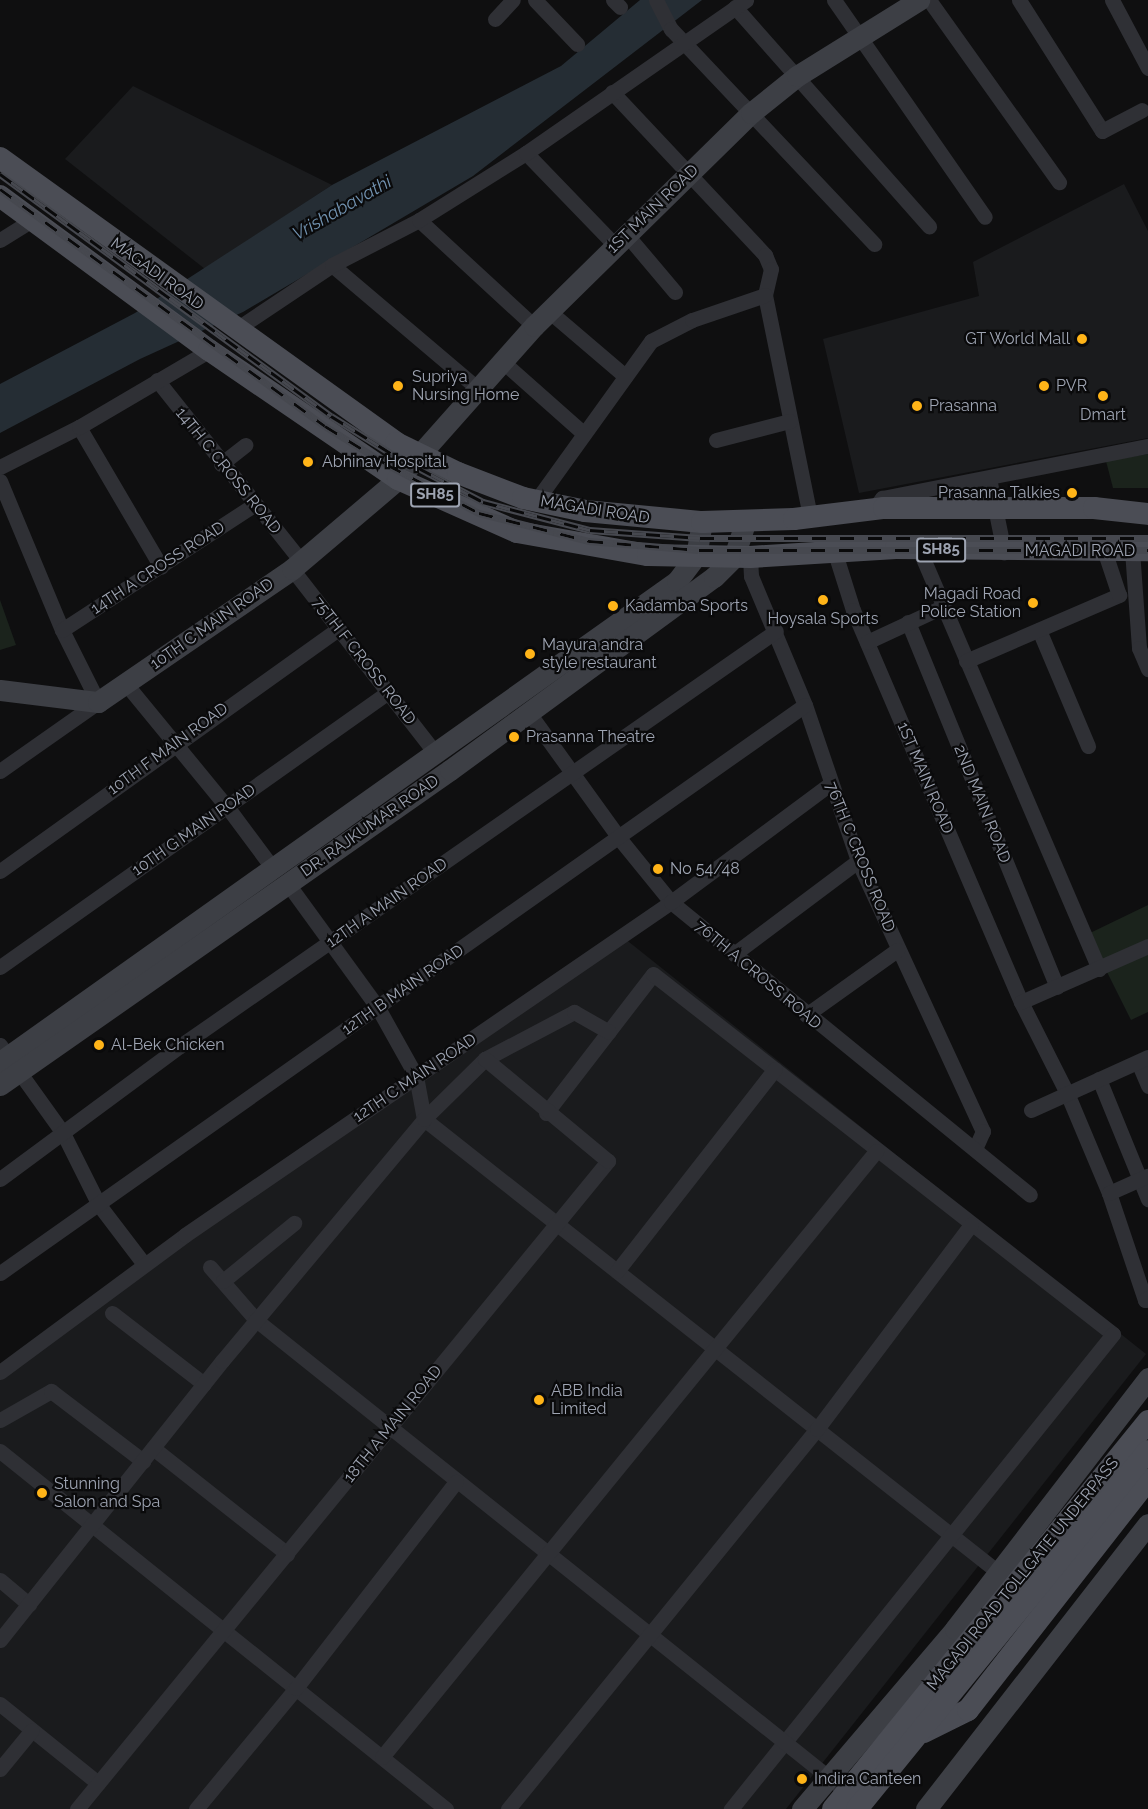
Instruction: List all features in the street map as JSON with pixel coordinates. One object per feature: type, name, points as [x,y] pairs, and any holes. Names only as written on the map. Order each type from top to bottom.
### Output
[{"type":"main road","name":"MAGADI ROAD","points":[[0,158],[227,325],[396,443],[458,473],[536,501],[585,511],[702,522],[746,521],[874,509],[1094,508],[1148,514]]},
{"type":"main road","name":"MAGADI ROAD","points":[[0,196],[205,347],[398,479],[518,532],[648,555],[742,557],[919,549],[1004,552],[1140,550]]},
{"type":"main road","points":[[205,347],[227,325]]},
{"type":"main road","name":"MAGADI ROAD TOLLGATE UNDERPASS","points":[[899,1725],[1148,1421]]},
{"type":"main road","name":"MAGADI ROAD TOLLGATE UNDERPASS","points":[[899,1725],[1148,1451]]},
{"type":"main road","points":[[841,1797],[899,1725],[968,1710],[1148,1480]]},
{"type":"street","points":[[495,19],[513,0]]},
{"type":"street","points":[[535,0],[577,45]]},
{"type":"street","points":[[656,0],[671,29],[874,244]]},
{"type":"street","points":[[834,0],[985,216]]},
{"type":"street","name":"1ST MAIN ROAD","points":[[398,479],[417,454],[542,319],[620,239],[751,113],[797,76],[919,0]]},
{"type":"street","points":[[929,0],[1059,182]]},
{"type":"street","points":[[1019,0],[1102,131],[1146,113]]},
{"type":"street","points":[[1112,0],[1148,68]]},
{"type":"street","points":[[227,325],[332,265],[419,220],[526,153],[741,4],[797,76],[929,226]]},
{"type":"street","points":[[612,92],[765,255],[771,268],[765,295],[810,516]]},
{"type":"street","points":[[526,153],[675,292]]},
{"type":"street","points":[[0,240],[33,220]]},
{"type":"street","points":[[419,220],[542,319],[625,376]]},
{"type":"street","points":[[332,265],[477,388]]},
{"type":"street","points":[[536,501],[651,341],[692,321],[765,295]]},
{"type":"street","points":[[0,467],[79,427],[205,347]]},
{"type":"street","points":[[503,362],[584,434]]},
{"type":"street","name":"14TH C CROSS ROAD","points":[[156,380],[254,505],[296,565]]},
{"type":"street","points":[[716,440],[790,421]]},
{"type":"street","points":[[79,427],[161,567]]},
{"type":"street","points":[[221,464],[245,445]]},
{"type":"street","points":[[874,509],[882,498],[1148,446]]},
{"type":"street","points":[[989,478],[998,509],[1004,552]]},
{"type":"street","name":"10TH C MAIN ROAD","points":[[98,702],[296,565],[398,479]]},
{"type":"street","points":[[0,481],[62,630],[98,702]]},
{"type":"street","name":"14TH A CROSS ROAD","points":[[62,630],[254,505]]},
{"type":"street","points":[[742,557],[746,521]]},
{"type":"street","points":[[696,556],[702,522]]},
{"type":"street","points":[[919,549],[1099,969]]},
{"type":"street","points":[[966,662],[1119,595],[1104,550]]},
{"type":"street","points":[[1140,550],[1139,648],[1148,669]]},
{"type":"street","name":"1ST MAIN ROAD","points":[[835,553],[867,642],[1021,1002],[1067,1093],[1109,1193],[1145,1300],[1148,1298]]},
{"type":"street","name":"DR. RAJKUMAR ROAD","points":[[281,877],[436,754],[677,581],[696,556]]},
{"type":"street","name":"DR. RAJKUMAR ROAD","points":[[0,1085],[7,1059],[529,713],[742,557]]},
{"type":"street","name":"76TH C CROSS ROAD","points":[[742,557],[776,631],[805,705],[858,861],[897,950],[983,1131],[975,1149]]},
{"type":"street","name":"75TH F CROSS ROAD","points":[[296,565],[338,629],[436,754]]},
{"type":"street","points":[[867,642],[942,607]]},
{"type":"street","name":"2ND MAIN ROAD","points":[[908,622],[1057,987]]},
{"type":"street","name":"10TH F MAIN ROAD","points":[[0,871],[338,629]]},
{"type":"street","points":[[1039,630],[1088,746]]},
{"type":"street","name":"12TH A MAIN ROAD","points":[[0,1179],[180,1046],[776,631]]},
{"type":"street","points":[[126,684],[228,808],[378,1008],[416,1076],[424,1119],[998,1572]]},
{"type":"street","points":[[0,690],[98,702]]},
{"type":"street","name":"10TH G MAIN ROAD","points":[[0,967],[228,808],[388,692]]},
{"type":"street","points":[[0,771],[98,702]]},
{"type":"street","name":"12TH B MAIN ROAD","points":[[0,1273],[805,705]]},
{"type":"street","name":"76TH A CROSS ROAD","points":[[529,713],[619,838],[671,902],[806,1015],[1030,1195]]},
{"type":"street","name":"12TH C MAIN ROAD","points":[[0,1372],[144,1264],[671,902],[830,784]]},
{"type":"street","points":[[734,954],[858,861]]},
{"type":"street","points":[[1021,1002],[1148,946]]},
{"type":"street","points":[[806,1015],[897,950]]},
{"type":"street","points":[[546,1113],[653,974],[876,1151],[1113,1334],[731,1809]]},
{"type":"street","points":[[0,1640],[256,1320],[424,1119],[485,1059],[574,1011],[609,1032]]},
{"type":"street","points":[[7,1059],[63,1133],[99,1205],[144,1264]]},
{"type":"street","name":"18TH A MAIN ROAD","points":[[77,1809],[608,1161],[546,1113],[485,1059]]},
{"type":"street","points":[[1031,1110],[1143,1060],[1148,1086]]},
{"type":"street","points":[[617,1271],[775,1069]]},
{"type":"street","points":[[1099,1079],[1144,1178],[1148,1199]]},
{"type":"street","points":[[382,1757],[876,1151]]},
{"type":"street","points":[[1109,1193],[1144,1178]]},
{"type":"street","points":[[223,1281],[294,1223]]},
{"type":"street","points":[[508,1809],[817,1429],[971,1225]]},
{"type":"street","points":[[210,1267],[256,1320],[456,1482],[785,1742],[841,1797]]},
{"type":"street","points":[[112,1313],[204,1384]]},
{"type":"street","points":[[802,1809],[841,1797],[899,1725],[998,1572],[1148,1378]]},
{"type":"street","points":[[0,1420],[51,1391],[143,1461]]},
{"type":"street","points":[[153,1448],[287,1554]]},
{"type":"street","points":[[0,1451],[446,1809]]},
{"type":"street","points":[[196,1809],[296,1688],[456,1482]]},
{"type":"street","points":[[936,1806],[1148,1524]]},
{"type":"street","points":[[0,1580],[29,1604]]},
{"type":"street","points":[[0,1704],[98,1783]]},
{"type":"street","points":[[0,1769],[32,1730]]},
{"type":"shaded area","points":[[133,86],[332,185],[205,269],[65,159]]},
{"type":"shaded area","points":[[1124,184],[1148,231],[1148,438],[859,493],[823,339],[979,296],[973,262]]},
{"type":"shaded area","points":[[1148,454],[1148,488],[1113,488],[1106,461]]},
{"type":"shaded area","points":[[0,600],[16,645],[0,650]]},
{"type":"shaded area","points":[[1148,905],[1148,1012],[1131,1020],[1088,934]]},
{"type":"shaded area","points":[[624,938],[1146,1354],[786,1809],[0,1809],[0,1373]]},
{"type":"water","name":"Vrishabavathi","points":[[640,0],[702,0],[473,176],[243,312],[140,359],[0,433],[0,384],[135,313],[332,185],[561,66]]},
{"type":"railway","points":[[0,174],[331,416],[394,455],[483,502],[590,530],[700,538],[1148,538]]},
{"type":"railway","points":[[0,189],[325,426],[388,465],[479,513],[589,541],[699,550],[1148,550]]},
{"type":"place","name":"GT World Mall","points":[[1082,339]]},
{"type":"place","name":"Supriya Nursing Home","points":[[398,386]]},
{"type":"place","name":"PVR","points":[[1044,386]]},
{"type":"place","name":"Dmart","points":[[1103,396]]},
{"type":"place","name":"Prasanna","points":[[917,406]]},
{"type":"place","name":"Abhinav Hospital","points":[[308,462]]},
{"type":"place","name":"Prasanna Talkies","points":[[1072,493]]},
{"type":"place","name":"Hoysala Sports","points":[[823,600]]},
{"type":"place","name":"Magadi Road Police Station","points":[[1033,603]]},
{"type":"place","name":"Kadamba Sports","points":[[613,606]]},
{"type":"place","name":"Mayura andra style restaurant","points":[[530,654]]},
{"type":"place","name":"Prasanna Theatre","points":[[514,737]]},
{"type":"place","name":"No 54/48","points":[[658,869]]},
{"type":"place","name":"Al-Bek Chicken","points":[[99,1045]]},
{"type":"place","name":"ABB India Limited","points":[[539,1400]]},
{"type":"place","name":"Stunning Salon and Spa","points":[[42,1493]]},
{"type":"place","name":"Indira Canteen","points":[[802,1779]]}]
